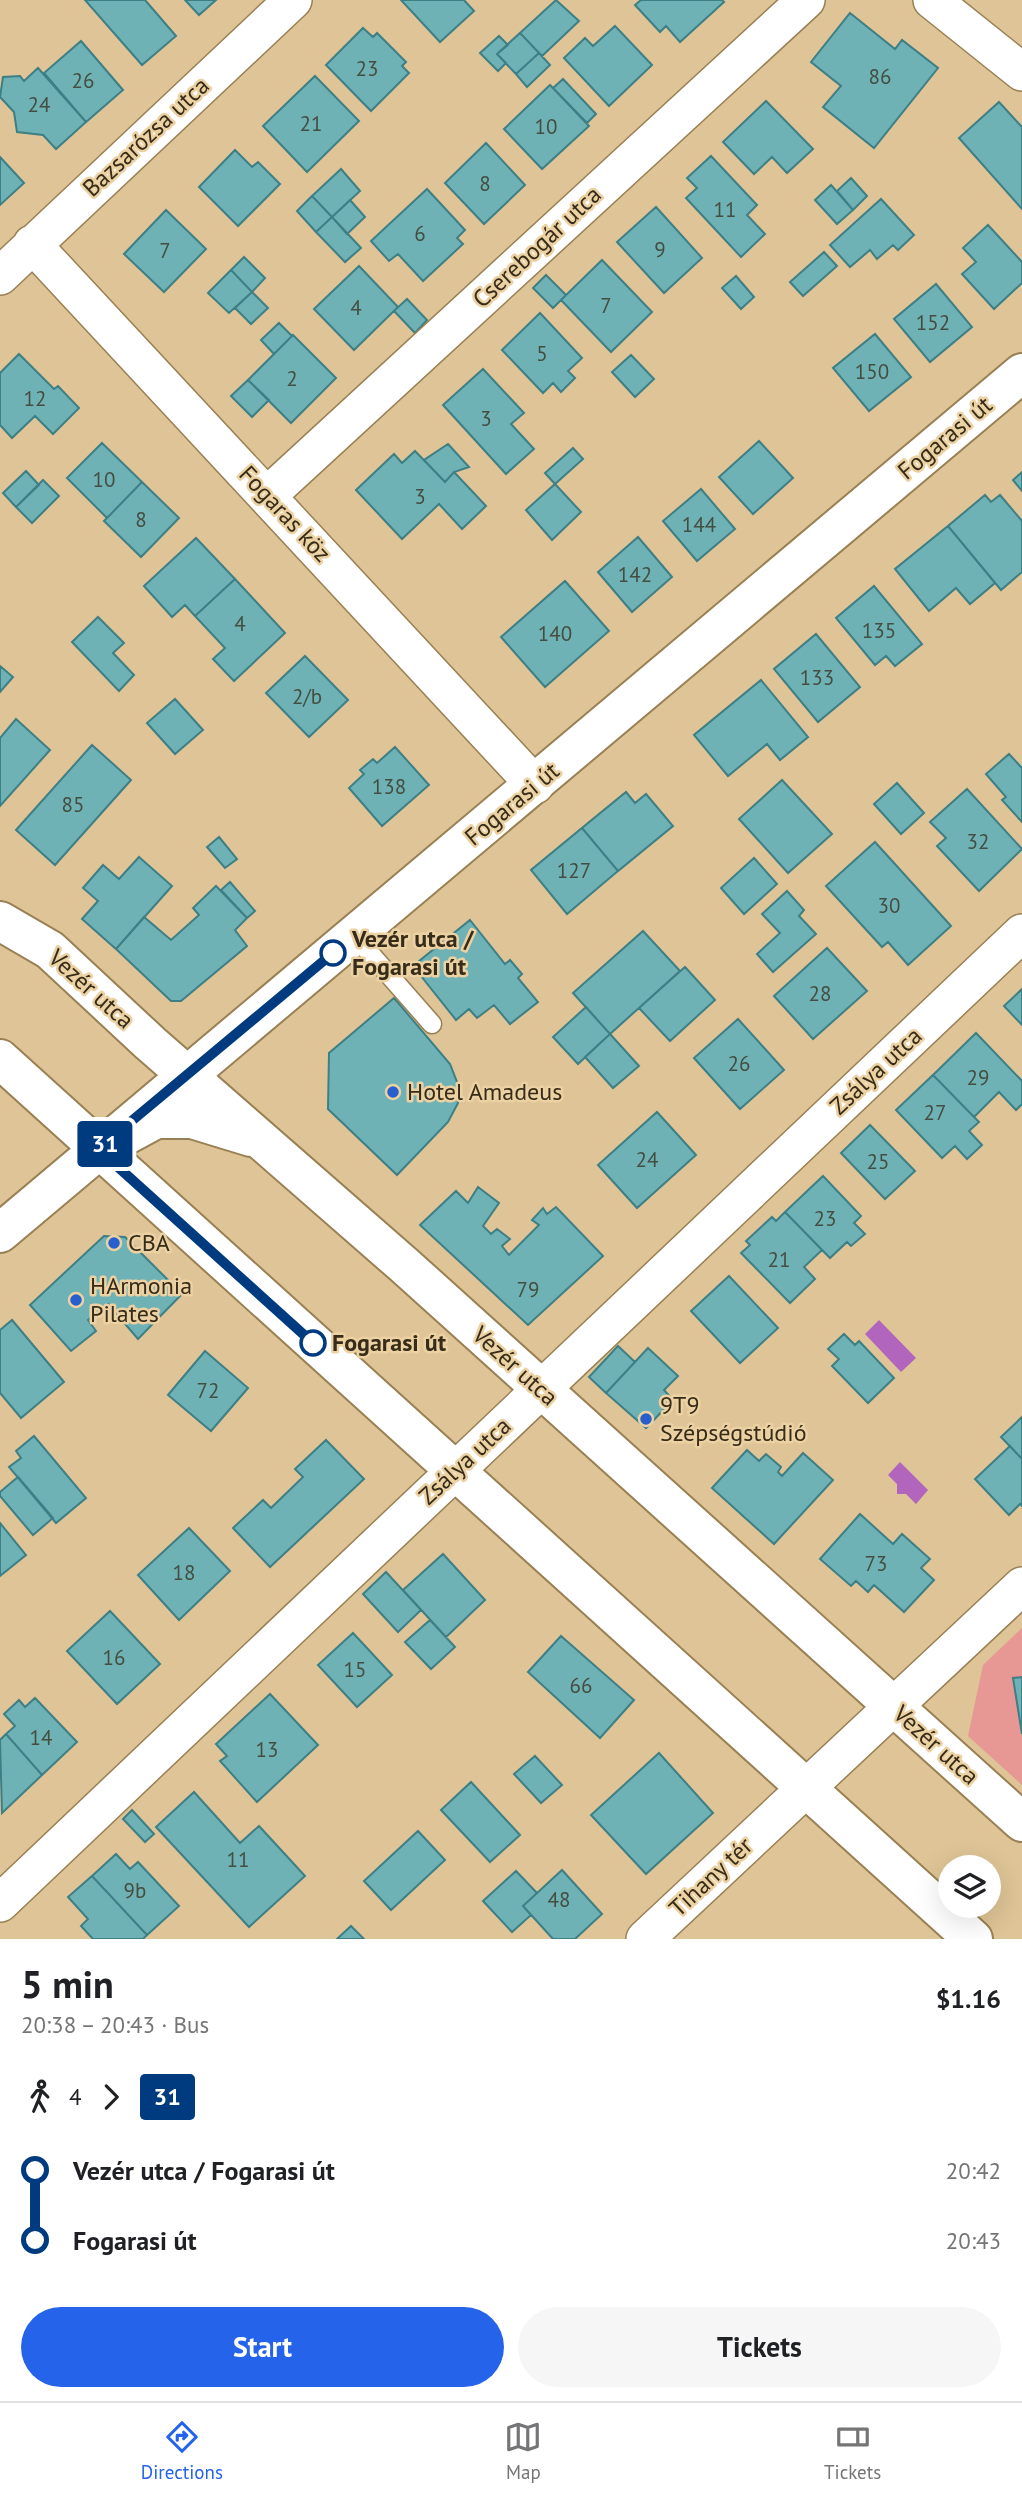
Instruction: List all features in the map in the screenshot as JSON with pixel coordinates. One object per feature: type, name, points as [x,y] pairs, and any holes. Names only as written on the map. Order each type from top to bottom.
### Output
[{"type":"street","name":"Bazsarózsa utca","points":[[0,276],[293,0]]},
{"type":"street","name":"Cserebogár utca","points":[[268,495],[806,0]]},
{"type":"street","points":[[932,0],[1022,72]]},
{"type":"street","name":"Fogaras köz","points":[[32,244],[535,785]]},
{"type":"street","name":"Fogarasi út","points":[[0,1233],[1022,373]]},
{"type":"street","name":"Vezér utca","points":[[0,920],[50,950],[1022,1822]]},
{"type":"street","name":"Zsálya utca","points":[[0,1903],[1022,933]]},
{"type":"street","points":[[0,1059],[973,1939]]},
{"type":"street","points":[[98,1149],[156,1119],[192,1119],[266,1142]]},
{"type":"street","name":"Tihany tér","points":[[645,1939],[1022,1586]]},
{"type":"lane","points":[[354,935],[432,1024]]},
{"type":"shaded area","points":[[879,1320],[916,1358],[901,1372],[865,1334]]},
{"type":"shaded area","points":[[900,1462],[928,1490],[916,1504],[906,1494],[897,1494],[897,1484],[888,1475]]},
{"type":"shaded area","points":[[1022,1628],[1022,1785],[968,1736],[983,1665]]},
{"type":"building","points":[[85,0],[145,0],[176,36],[142,65]]},
{"type":"building","points":[[185,0],[216,0],[199,15]]},
{"type":"building","points":[[401,0],[464,0],[474,11],[440,42]]},
{"type":"building","points":[[556,0],[579,21],[542,56],[520,33]]},
{"type":"building","points":[[641,0],[724,2],[680,42],[666,26],[660,32],[635,5]]},
{"type":"building","points":[[850,13],[895,49],[902,40],[938,68],[874,148],[823,107],[841,86],[811,62]]},
{"type":"building","points":[[615,26],[652,65],[609,106],[564,58],[585,38],[593,46]]},
{"type":"building","points":[[363,28],[373,37],[377,33],[406,62],[402,66],[409,73],[371,111],[326,65]]},
{"type":"building","points":[[520,33],[539,53],[516,74],[497,54]]},
{"type":"building","points":[[499,36],[508,45],[497,54],[506,63],[498,71],[480,53]]},
{"type":"building","points":[[81,41],[123,90],[86,122],[44,73]]},
{"type":"building","points":[[539,53],[550,65],[527,87],[516,74]]},
{"type":"building","points":[[38,68],[86,122],[56,149],[43,135],[17,132],[14,112],[0,97],[3,77],[20,76],[24,81]]},
{"type":"building","points":[[315,76],[359,121],[307,172],[263,126]]},
{"type":"building","points":[[563,79],[596,114],[587,123],[553,88]]},
{"type":"building","points":[[550,85],[589,126],[542,169],[504,129]]},
{"type":"building","points":[[766,101],[813,149],[787,173],[772,157],[754,174],[723,142]]},
{"type":"building","points":[[999,102],[1022,127],[1022,209],[959,138]]},
{"type":"building","points":[[486,143],[525,185],[484,224],[445,183]]},
{"type":"building","points":[[235,150],[252,167],[258,162],[280,184],[238,226],[199,187]]},
{"type":"building","points":[[711,156],[757,205],[747,215],[765,234],[741,257],[686,198],[697,188],[687,178]]},
{"type":"building","points":[[0,157],[24,183],[0,205]]},
{"type":"building","points":[[341,169],[360,191],[332,217],[312,196]]},
{"type":"building","points":[[851,178],[867,196],[853,210],[837,191]]},
{"type":"building","points":[[831,185],[853,210],[837,224],[815,200]]},
{"type":"building","points":[[427,189],[465,230],[457,238],[463,244],[423,281],[398,254],[389,261],[371,241]]},
{"type":"building","points":[[312,196],[332,217],[316,232],[297,211]]},
{"type":"building","points":[[881,199],[914,235],[898,250],[893,245],[877,259],[870,250],[850,267],[830,245]]},
{"type":"building","points":[[350,200],[365,217],[347,234],[332,217]]},
{"type":"building","points":[[656,207],[702,258],[664,293],[617,242]]},
{"type":"building","points":[[166,210],[206,249],[164,292],[124,254]]},
{"type":"building","points":[[332,217],[361,248],[345,262],[316,232]]},
{"type":"building","points":[[988,225],[1022,262],[1022,283],[994,309],[962,274],[976,262],[963,248]]},
{"type":"building","points":[[824,252],[837,266],[803,296],[790,282]]},
{"type":"building","points":[[244,257],[265,278],[252,292],[231,270]]},
{"type":"building","points":[[602,260],[652,312],[611,352],[561,300]]},
{"type":"building","points":[[359,266],[398,307],[354,350],[314,309]]},
{"type":"building","points":[[231,270],[252,292],[229,313],[208,293]]},
{"type":"building","points":[[546,275],[566,295],[553,308],[533,288]]},
{"type":"building","points":[[736,276],[754,297],[741,309],[722,288]]},
{"type":"building","points":[[936,284],[972,327],[930,362],[894,319]]},
{"type":"building","points":[[252,292],[268,308],[251,324],[235,308]]},
{"type":"building","points":[[407,299],[427,320],[415,333],[394,311]]},
{"type":"building","points":[[540,313],[582,358],[568,371],[575,378],[561,392],[553,383],[543,393],[502,350]]},
{"type":"building","points":[[279,323],[292,336],[274,354],[261,340]]},
{"type":"building","points":[[875,334],[911,377],[869,411],[833,368]]},
{"type":"building","points":[[293,335],[336,378],[291,423],[248,380]]},
{"type":"building","points":[[19,354],[54,389],[58,386],[79,408],[53,434],[35,416],[12,438],[0,425],[0,373]]},
{"type":"building","points":[[631,355],[654,379],[635,397],[612,372]]},
{"type":"building","points":[[483,369],[524,413],[511,424],[534,449],[506,474],[443,405]]},
{"type":"building","points":[[248,380],[269,400],[252,417],[231,396]]},
{"type":"building","points":[[759,441],[793,478],[753,514],[719,477]]},
{"type":"building","points":[[102,443],[142,482],[107,518],[67,478]]},
{"type":"building","points":[[448,444],[469,467],[454,472],[445,482],[424,460]]},
{"type":"building","points":[[573,448],[583,459],[555,484],[545,473]]},
{"type":"building","points":[[415,451],[445,482],[454,472],[486,506],[462,529],[439,504],[402,539],[356,490],[394,454],[402,463]]},
{"type":"building","points":[[26,471],[39,485],[16,507],[3,493]]},
{"type":"building","points":[[1022,472],[1022,491],[1013,480]]},
{"type":"building","points":[[43,480],[59,496],[32,523],[16,507]]},
{"type":"building","points":[[142,482],[179,518],[141,557],[104,521]]},
{"type":"building","points":[[555,484],[581,512],[552,540],[526,510]]},
{"type":"building","points":[[701,489],[735,529],[697,561],[663,521]]},
{"type":"building","points":[[985,495],[991,502],[1000,495],[1022,521],[1022,572],[1001,590],[948,526]]},
{"type":"building","points":[[948,526],[995,583],[970,604],[956,588],[929,611],[895,569]]},
{"type":"building","points":[[638,537],[672,577],[632,612],[598,572]]},
{"type":"building","points":[[196,538],[235,579],[195,616],[185,605],[172,617],[144,586]]},
{"type":"building","points":[[235,579],[285,633],[234,681],[213,659],[225,648],[195,616]]},
{"type":"building","points":[[565,581],[609,631],[545,687],[501,637]]},
{"type":"building","points":[[874,586],[922,644],[895,666],[886,656],[875,665],[836,618]]},
{"type":"building","points":[[98,617],[124,643],[113,653],[134,675],[119,691],[72,642]]},
{"type":"building","points":[[816,634],[860,687],[818,722],[774,669]]},
{"type":"building","points":[[305,656],[348,700],[309,737],[266,693]]},
{"type":"building","points":[[0,666],[13,677],[0,692]]},
{"type":"building","points":[[761,680],[808,737],[780,760],[767,744],[728,776],[694,735]]},
{"type":"building","points":[[175,699],[203,730],[175,754],[147,723]]},
{"type":"building","points":[[16,719],[50,750],[0,806],[0,738]]},
{"type":"building","points":[[92,745],[131,780],[55,865],[16,830]]},
{"type":"building","points":[[395,747],[429,785],[382,826],[349,788],[364,774],[360,770],[373,759],[377,763]]},
{"type":"building","points":[[1009,754],[1022,768],[1022,822],[1002,800],[1006,797],[986,774]]},
{"type":"building","points":[[782,780],[832,834],[788,873],[739,819]]},
{"type":"building","points":[[897,783],[924,813],[901,834],[874,804]]},
{"type":"building","points":[[967,789],[1022,849],[979,891],[937,846],[946,838],[930,822]]},
{"type":"building","points":[[626,792],[635,803],[646,794],[673,826],[618,871],[582,828]]},
{"type":"building","points":[[582,828],[618,871],[567,914],[531,870]]},
{"type":"building","points":[[219,837],[237,859],[225,868],[207,847]]},
{"type":"building","points":[[875,842],[951,926],[908,965],[888,942],[882,947],[826,886]]},
{"type":"building","points":[[139,857],[172,886],[116,949],[82,919],[98,901],[83,888],[103,865],[119,879]]},
{"type":"building","points":[[754,858],[777,884],[744,914],[721,888]]},
{"type":"building","points":[[230,882],[255,911],[247,918],[221,890]]},
{"type":"building","points":[[216,886],[247,918],[235,930],[247,946],[181,1001],[171,1001],[116,949],[144,917],[171,940],[199,915],[193,908]]},
{"type":"building","points":[[787,891],[804,910],[799,916],[816,934],[773,972],[757,954],[780,933],[762,914]]},
{"type":"building","points":[[470,920],[505,964],[510,960],[522,974],[518,978],[538,1002],[510,1024],[494,1005],[477,1018],[469,1009],[456,1020],[413,966]]},
{"type":"building","points":[[643,931],[680,971],[610,1034],[573,993]]},
{"type":"building","points":[[827,948],[867,991],[813,1039],[774,996]]},
{"type":"building","points":[[685,967],[715,1000],[670,1041],[639,1008]]},
{"type":"building","points":[[1022,989],[1022,1025],[1004,1006]]},
{"type":"building","name":"Hotel Amadeus","points":[[394,998],[450,1064],[457,1082],[458,1103],[448,1122],[397,1175],[328,1109],[329,1053]]},
{"type":"building","points":[[586,1007],[610,1034],[578,1064],[553,1037]]},
{"type":"building","points":[[738,1019],[784,1070],[740,1109],[694,1058]]},
{"type":"building","points":[[976,1033],[1022,1081],[1022,1104],[1016,1110],[999,1092],[974,1117],[933,1075]]},
{"type":"building","points":[[610,1034],[639,1066],[613,1088],[585,1057]]},
{"type":"building","points":[[933,1075],[979,1122],[969,1131],[982,1145],[967,1159],[955,1146],[942,1158],[896,1110]]},
{"type":"building","points":[[657,1112],[696,1155],[637,1208],[598,1165]]},
{"type":"building","points":[[870,1125],[915,1171],[885,1199],[841,1153]]},
{"type":"building","points":[[823,1176],[861,1216],[854,1223],[865,1234],[851,1246],[847,1242],[830,1258],[785,1212]]},
{"type":"building","points":[[478,1187],[499,1203],[483,1226],[491,1234],[497,1229],[510,1239],[502,1246],[509,1255],[539,1225],[532,1220],[543,1208],[547,1214],[556,1207],[603,1256],[528,1325],[420,1225],[456,1191],[468,1203]]},
{"type":"building","points":[[785,1212],[822,1250],[804,1267],[815,1279],[790,1303],[741,1253],[750,1245],[746,1241],[772,1217],[776,1221]]},
{"type":"building","points":[[104,1236],[125,1237],[182,1294],[138,1339],[108,1304],[88,1320],[96,1331],[71,1351],[30,1305]]},
{"type":"building","points":[[729,1276],[778,1328],[740,1363],[691,1311]]},
{"type":"building","points":[[12,1320],[64,1382],[21,1418],[0,1393],[0,1330]]},
{"type":"building","points":[[844,1334],[855,1345],[859,1341],[894,1378],[868,1403],[832,1366],[839,1359],[828,1349]]},
{"type":"building","points":[[618,1346],[635,1362],[606,1393],[589,1377]]},
{"type":"building","points":[[648,1348],[678,1376],[664,1390],[673,1400],[646,1428],[606,1393]]},
{"type":"building","points":[[205,1351],[248,1388],[211,1431],[168,1395]]},
{"type":"building","points":[[1022,1417],[1022,1459],[1001,1437]]},
{"type":"building","points":[[34,1436],[86,1498],[56,1523],[9,1467],[21,1458],[16,1451]]},
{"type":"building","points":[[326,1440],[364,1479],[270,1567],[233,1528],[263,1500],[271,1508],[303,1477],[295,1469]]},
{"type":"building","points":[[1010,1446],[1022,1459],[1022,1506],[1020,1504],[1009,1515],[975,1479]]},
{"type":"building","points":[[747,1450],[759,1461],[766,1454],[781,1467],[778,1472],[782,1476],[803,1453],[833,1480],[774,1544],[712,1488]]},
{"type":"building","points":[[18,1477],[53,1518],[33,1535],[0,1496],[0,1492]]},
{"type":"building","points":[[860,1514],[893,1544],[902,1534],[930,1559],[921,1568],[934,1580],[904,1612],[874,1585],[868,1592],[856,1581],[851,1586],[820,1559]]},
{"type":"building","points":[[0,1523],[26,1555],[0,1576]]},
{"type":"building","points":[[189,1528],[230,1571],[179,1620],[138,1575]]},
{"type":"building","points":[[443,1554],[485,1600],[446,1637],[403,1590]]},
{"type":"building","points":[[386,1572],[421,1610],[398,1632],[363,1594]]},
{"type":"building","points":[[110,1611],[160,1664],[117,1704],[67,1651]]},
{"type":"building","points":[[430,1620],[455,1647],[431,1669],[405,1642]]},
{"type":"building","points":[[353,1633],[392,1675],[357,1707],[318,1665]]},
{"type":"building","points":[[561,1636],[634,1700],[600,1738],[528,1672]]},
{"type":"building","points":[[1022,1677],[1022,1734],[1013,1678]]},
{"type":"building","points":[[270,1694],[318,1745],[257,1802],[220,1761],[227,1756],[216,1744]]},
{"type":"building","points":[[35,1698],[77,1742],[42,1775],[6,1734],[15,1726],[4,1714],[19,1700],[25,1707]]},
{"type":"building","points":[[6,1734],[42,1775],[2,1813],[0,1740]]},
{"type":"building","points":[[659,1753],[713,1813],[646,1874],[591,1815]]},
{"type":"building","points":[[535,1756],[562,1785],[541,1803],[514,1774]]},
{"type":"building","points":[[471,1782],[520,1835],[490,1862],[441,1810]]},
{"type":"building","points":[[194,1792],[240,1843],[259,1826],[305,1876],[249,1927],[156,1827]]},
{"type":"building","points":[[132,1810],[154,1834],[145,1842],[123,1819]]},
{"type":"building","points":[[418,1831],[445,1860],[391,1910],[364,1881]]},
{"type":"building","points":[[116,1854],[130,1869],[138,1862],[179,1906],[147,1935],[92,1876]]},
{"type":"building","points":[[562,1870],[602,1914],[575,1939],[553,1939],[523,1906]]},
{"type":"building","points":[[516,1871],[537,1893],[523,1906],[531,1915],[512,1932],[483,1901]]},
{"type":"building","points":[[92,1876],[147,1935],[143,1939],[93,1939],[81,1926],[88,1919],[68,1897]]},
{"type":"building","points":[[351,1926],[364,1939],[337,1939]]},
{"type":"bus line","name":"31","points":[[313,1343],[98,1149],[333,953]]},
{"type":"place","name":"Vezér utca / Fogarasi út","points":[[333,953]]},
{"type":"place","name":"Hotel Amadeus","points":[[393,1092]]},
{"type":"place","name":"CBA","points":[[114,1243]]},
{"type":"place","name":"HArmonia Pilates","points":[[76,1300]]},
{"type":"place","name":"Fogarasi út","points":[[313,1343]]},
{"type":"place","name":"9T9 Szépségstúdió","points":[[646,1419]]}]
